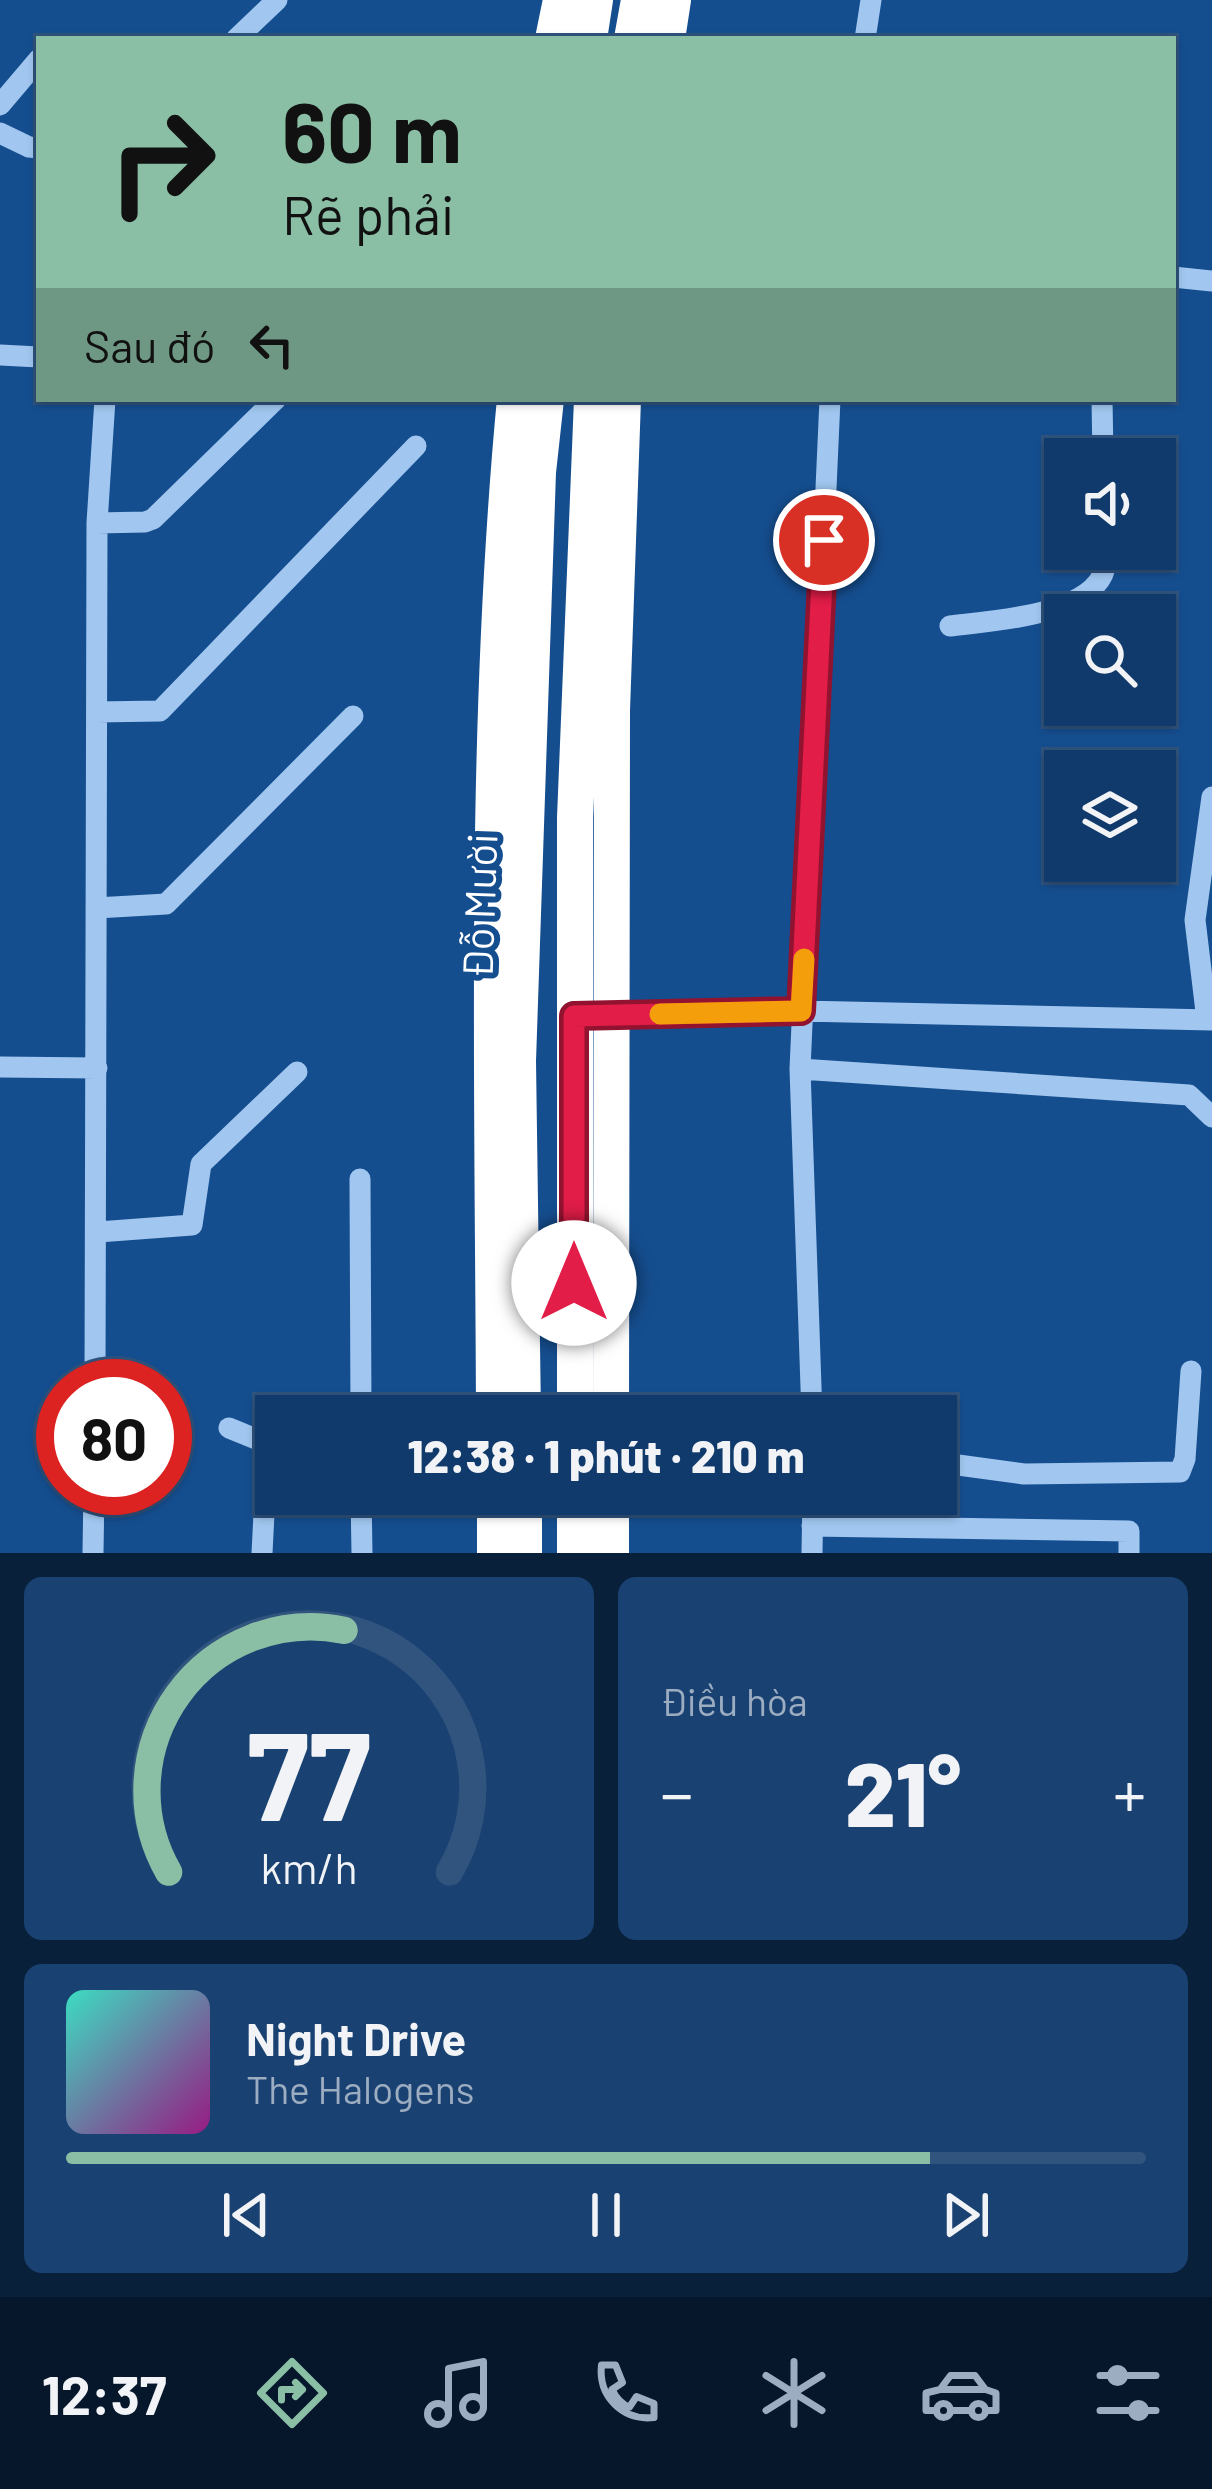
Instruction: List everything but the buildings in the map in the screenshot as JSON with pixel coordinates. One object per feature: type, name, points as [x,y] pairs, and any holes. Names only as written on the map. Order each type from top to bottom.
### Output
[{"type":"highway","points":[[554,36],[561,0]]},
{"type":"highway","points":[[589,36],[595,0]]},
{"type":"highway","points":[[633,36],[639,0]]},
{"type":"highway","points":[[667,36],[673,0]]},
{"type":"highway","name":"Đỗ Mười","points":[[494,1395],[492,897],[502,529],[515,402]]},
{"type":"highway","name":"Đỗ Mười","points":[[523,1395],[518,1061],[538,472],[546,402]]},
{"type":"highway","points":[[575,1395],[577,775],[592,402]]},
{"type":"highway","points":[[611,1395],[612,710],[622,402]]},
{"type":"highway","points":[[494,1515],[495,1553]]},
{"type":"highway","points":[[524,1515],[524,1553]]},
{"type":"highway","points":[[575,1515],[575,1553]]},
{"type":"highway","points":[[611,1515],[611,1553]]},
{"type":"street","points":[[239,36],[277,0]]},
{"type":"street","points":[[866,36],[872,0]]},
{"type":"street","points":[[0,105],[36,63]]},
{"type":"street","points":[[0,133],[36,148]]},
{"type":"street","points":[[1176,277],[1212,281]]},
{"type":"street","points":[[0,355],[36,358]]},
{"type":"street","points":[[96,1359],[98,524],[105,402]]},
{"type":"street","points":[[98,524],[153,519],[273,402]]},
{"type":"street","points":[[811,1395],[801,1011],[830,402]]},
{"type":"street","points":[[1102,402],[1103,438]]},
{"type":"street","points":[[98,712],[160,711],[416,446]]},
{"type":"street","points":[[950,626],[1015,618],[1079,601],[1104,570]]},
{"type":"street","points":[[96,908],[166,904],[352,716]]},
{"type":"street","points":[[574,1016],[801,1011],[1209,1020],[1196,920],[1212,797]]},
{"type":"street","points":[[0,1067],[97,1068]]},
{"type":"street","points":[[800,1069],[1190,1095],[1212,1117]]},
{"type":"street","points":[[98,1232],[192,1225],[201,1164],[297,1072]]},
{"type":"street","points":[[360,1179],[361,1395]]},
{"type":"street","points":[[957,1465],[1024,1474],[1180,1472],[1191,1371]]},
{"type":"street","points":[[230,1428],[261,1441],[267,1454],[262,1553]]},
{"type":"street","points":[[93,1553],[94,1515]]},
{"type":"street","points":[[361,1515],[362,1553]]},
{"type":"street","points":[[812,1515],[812,1553]]},
{"type":"street","points":[[812,1526],[1130,1531],[1129,1553]]},
{"type":"slow traffic","points":[[660,1014],[801,1011],[804,959]]},
{"type":"route","points":[[574,1283],[574,1016],[801,1011],[824,540]]}]
